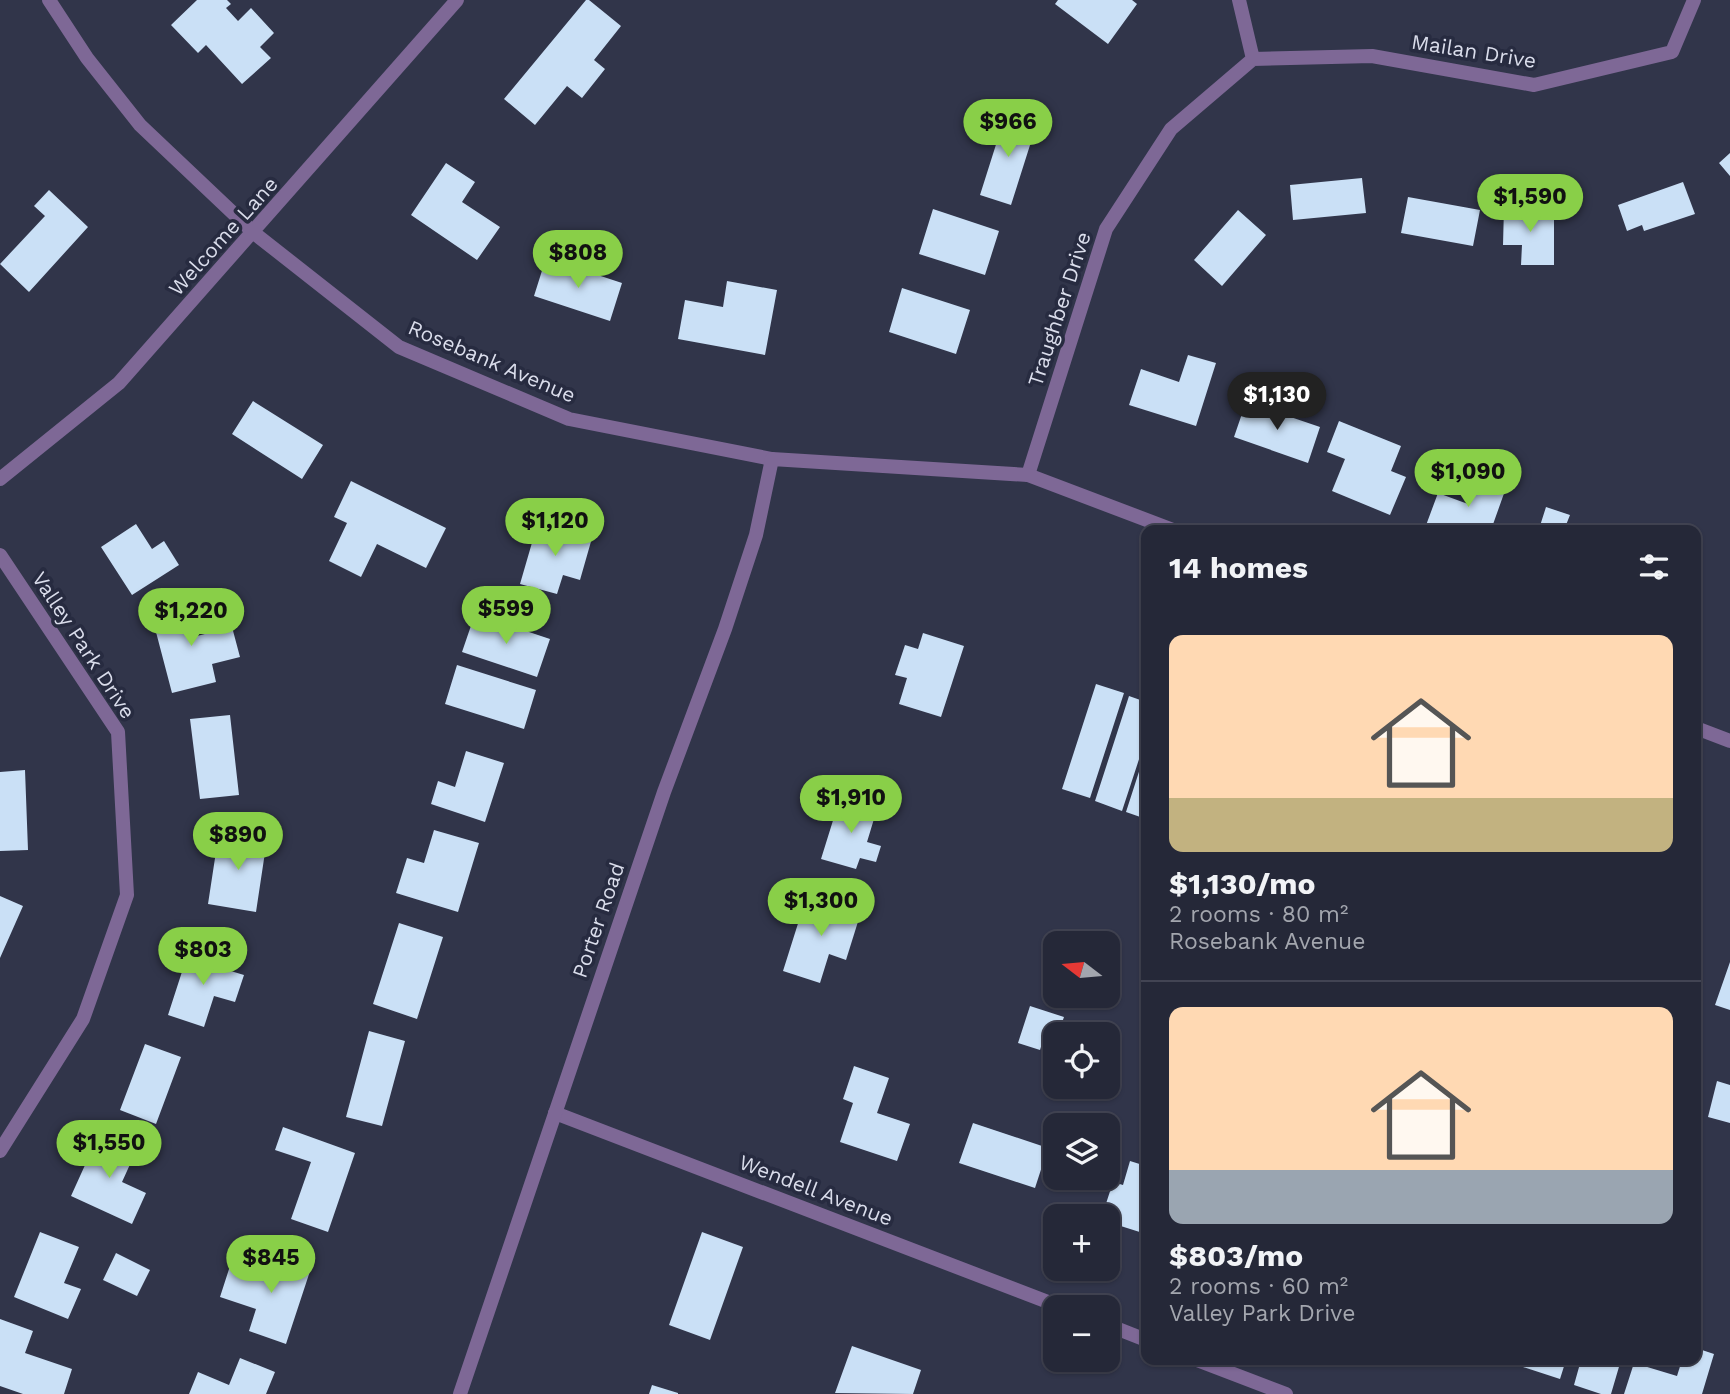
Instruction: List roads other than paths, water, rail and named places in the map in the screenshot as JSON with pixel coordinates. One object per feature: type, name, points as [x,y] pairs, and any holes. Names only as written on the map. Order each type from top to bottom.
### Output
[{"type":"street","name":"Rosebank Avenue","points":[[49,0],[87,58],[140,125],[254,233],[399,347],[569,419],[772,459],[1028,475],[1160,525]]},
{"type":"street","name":"Welcome Lane","points":[[0,479],[119,383],[457,0]]},
{"type":"street","points":[[1239,0],[1253,59]]},
{"type":"street","name":"Mailan Drive","points":[[1253,59],[1372,56],[1534,85],[1672,51],[1694,0]]},
{"type":"street","name":"Traughber Drive","points":[[1028,475],[1107,229],[1171,129],[1253,59]]},
{"type":"street","name":"Porter Road","points":[[460,1394],[664,792],[725,629],[756,535],[772,459]]},
{"type":"street","name":"Valley Park Drive","points":[[0,555],[118,732],[127,895],[83,1019],[0,1151]]},
{"type":"street","points":[[1701,730],[1730,741]]},
{"type":"street","name":"Wendell Avenue","points":[[555,1112],[1043,1300]]},
{"type":"street","points":[[1120,1330],[1141,1338]]},
{"type":"street","points":[[1210,1365],[1286,1394]]}]
